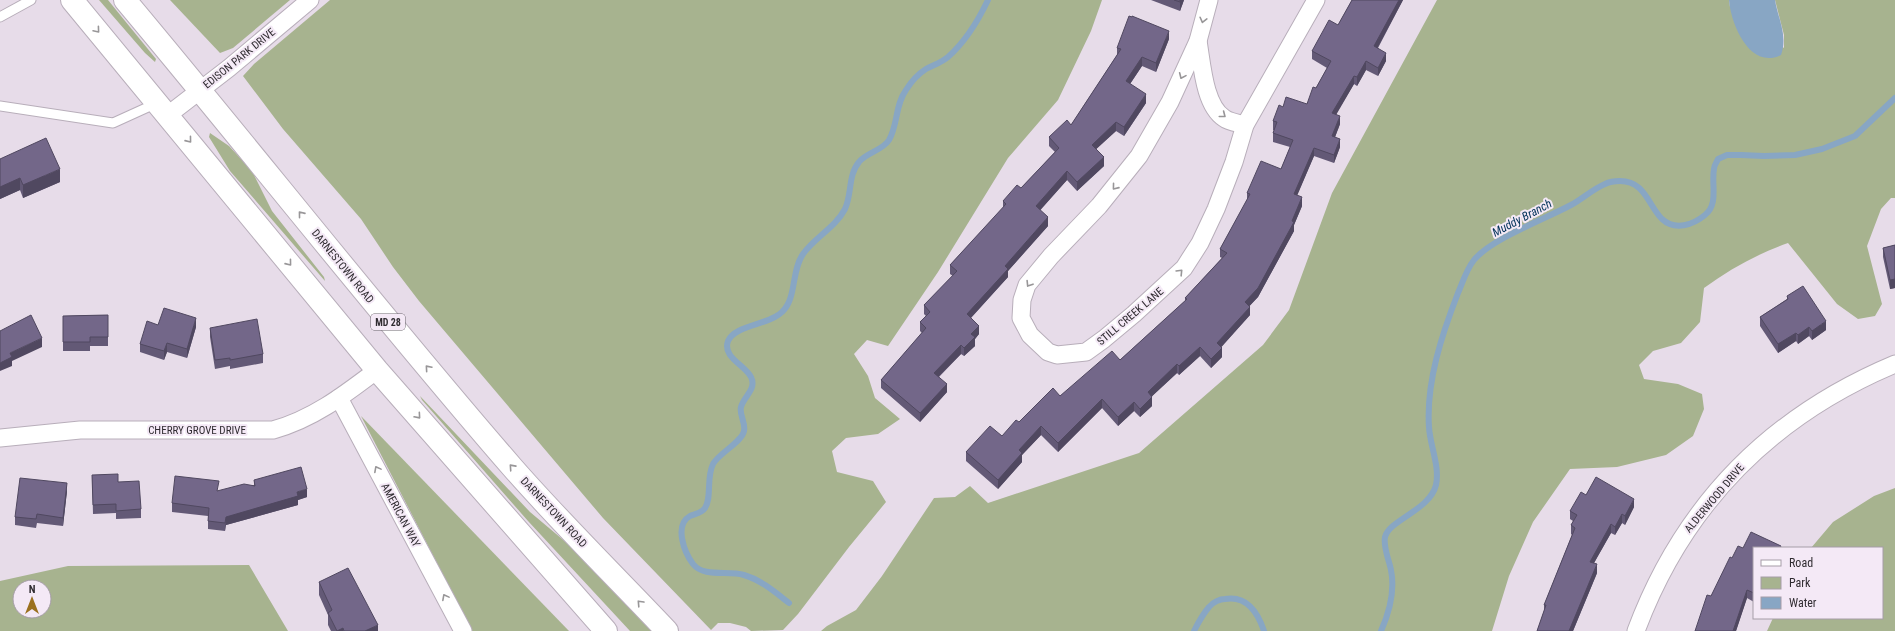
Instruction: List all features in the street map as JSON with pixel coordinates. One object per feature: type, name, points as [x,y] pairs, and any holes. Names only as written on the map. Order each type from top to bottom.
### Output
[{"type":"main road","points":[[72,0],[377,370],[606,631]]},
{"type":"main road","name":"DARNESTOWN ROAD","points":[[125,0],[200,90],[399,336],[509,463],[666,631]]},
{"type":"street","name":"EDISON PARK DRIVE","points":[[163,109],[200,90],[310,0]]},
{"type":"street","name":"STILL CREEK LANE","points":[[1209,0],[1198,41],[1170,102],[1139,156],[1099,206],[1051,256],[1027,285],[1022,300],[1021,318],[1030,335],[1037,344],[1048,352],[1057,355],[1086,352],[1134,314],[1184,268],[1200,243],[1216,209],[1234,162],[1244,125],[1316,0]]},
{"type":"street","points":[[1198,41],[1207,90],[1213,106],[1224,118],[1244,125]]},
{"type":"street","name":"ALDERWOOD DRIVE","points":[[1636,631],[1646,603],[1665,565],[1681,538],[1712,497],[1746,460],[1783,428],[1821,401],[1865,377],[1895,364]]},
{"type":"street","name":"CHERRY GROVE DRIVE","points":[[0,438],[80,430],[273,430],[295,424],[339,398],[377,370]]},
{"type":"street","name":"AMERICAN WAY","points":[[339,398],[463,631]]},
{"type":"lane","points":[[0,17],[31,0]]},
{"type":"lane","points":[[2,109],[113,123],[163,109]]},
{"type":"green space","points":[[99,0],[108,0],[156,59],[155,62],[145,53]]},
{"type":"green space","points":[[170,0],[290,0],[233,48],[220,53]]},
{"type":"green space","points":[[330,0],[1102,0],[1091,31],[1058,100],[1008,158],[938,272],[888,346],[867,340],[854,354],[868,376],[875,398],[900,419],[878,434],[846,438],[832,451],[837,472],[873,481],[886,502],[849,547],[798,614],[783,630],[751,631],[746,627],[730,623],[718,623],[711,630],[603,518],[419,301],[393,267],[361,219],[283,129],[243,76],[254,64]]},
{"type":"green space","points":[[1437,0],[1729,0],[1730,7],[1784,48],[1784,35],[1775,0],[1895,0],[1895,198],[1891,198],[1881,209],[1867,246],[1882,304],[1875,316],[1858,319],[1837,304],[1788,243],[1744,262],[1704,288],[1700,322],[1681,343],[1653,351],[1639,365],[1644,379],[1678,384],[1702,394],[1704,409],[1693,436],[1666,455],[1617,467],[1570,469],[1533,522],[1509,576],[1492,631],[821,631],[827,626],[856,610],[882,576],[934,498],[955,497],[970,486],[988,503],[1139,453],[1263,345],[1289,310],[1332,193]]},
{"type":"green space","points":[[210,133],[229,146],[252,171],[272,211],[324,277],[325,281],[230,171],[209,137]]},
{"type":"green space","points":[[420,396],[530,512],[574,549],[654,631],[630,631],[528,521]]},
{"type":"green space","points":[[361,416],[569,631],[472,631]]},
{"type":"green space","points":[[1895,488],[1895,631],[1767,631],[1773,619],[1883,619],[1883,547],[1812,547],[1833,522],[1874,496]]},
{"type":"green space","points":[[249,565],[288,631],[0,631],[0,581],[68,566]]},
{"type":"water","points":[[1729,0],[1775,0],[1783,34],[1783,48],[1781,55],[1770,58],[1760,56],[1751,51],[1738,32]]},
{"type":"building","points":[[1352,0],[1399,0],[1374,46],[1386,53],[1378,68],[1366,61],[1357,77],[1354,76],[1332,113],[1340,116],[1332,136],[1340,139],[1334,155],[1314,148],[1294,194],[1302,197],[1292,221],[1294,222],[1258,288],[1245,302],[1250,307],[1217,343],[1222,348],[1211,359],[1200,347],[1179,366],[1177,364],[1148,392],[1152,397],[1140,409],[1134,402],[1118,417],[1102,399],[1058,443],[1041,426],[1019,450],[1022,453],[998,480],[966,452],[990,426],[1002,436],[1016,420],[1019,422],[1053,388],[1060,396],[1112,351],[1120,360],[1187,299],[1185,298],[1227,253],[1220,249],[1250,194],[1247,193],[1261,161],[1281,169],[1293,140],[1273,133],[1277,122],[1273,121],[1279,105],[1283,107],[1286,97],[1307,104],[1313,87],[1316,88],[1331,61],[1312,51],[1329,20],[1338,25]]},
{"type":"building","points":[[1129,16],[1169,31],[1156,63],[1142,57],[1126,81],[1146,94],[1124,127],[1116,122],[1092,145],[1104,157],[1077,182],[1067,171],[1036,206],[1048,217],[1005,266],[1008,269],[967,314],[979,326],[971,334],[975,337],[964,348],[961,345],[934,373],[947,384],[920,413],[881,380],[926,328],[920,322],[930,312],[924,305],[957,271],[950,265],[1006,204],[1003,201],[1017,185],[1021,188],[1059,148],[1049,137],[1067,120],[1071,125],[1121,49],[1117,48]]},
{"type":"building","points":[[46,138],[60,169],[23,185],[20,178],[0,187],[0,159]]},
{"type":"building","points":[[1895,245],[1895,279],[1890,280],[1883,248]]},
{"type":"building","points":[[1803,286],[1826,321],[1812,331],[1809,327],[1798,335],[1796,333],[1778,344],[1760,317],[1788,299],[1787,296]]},
{"type":"building","points":[[164,308],[196,318],[187,349],[167,343],[164,351],[140,344],[147,321],[158,325]]},
{"type":"building","points":[[31,315],[42,338],[10,353],[12,357],[0,363],[0,331]]},
{"type":"building","points":[[108,315],[108,337],[90,337],[90,342],[63,342],[63,316]]},
{"type":"building","points":[[257,319],[263,354],[230,360],[230,358],[215,360],[210,328]]},
{"type":"building","points":[[301,467],[307,489],[297,492],[298,496],[226,517],[225,523],[208,521],[209,508],[172,503],[175,476],[219,481],[217,491],[244,484],[255,486],[254,480]]},
{"type":"building","points":[[118,474],[118,482],[139,481],[141,509],[116,511],[116,504],[93,505],[92,475]]},
{"type":"building","points":[[1596,477],[1634,499],[1625,516],[1622,514],[1615,527],[1611,524],[1590,562],[1597,564],[1569,631],[1537,631],[1546,605],[1544,605],[1575,528],[1571,525],[1577,515],[1570,511],[1581,492],[1586,495]]},
{"type":"building","points":[[20,478],[67,483],[63,518],[37,514],[36,519],[15,517]]},
{"type":"building","points":[[1751,532],[1781,546],[1753,547],[1753,593],[1747,590],[1733,631],[1695,631],[1707,595],[1711,596],[1730,557],[1732,558],[1738,546],[1743,548]]},
{"type":"building","points":[[348,568],[378,625],[365,631],[344,631],[343,628],[337,631],[328,613],[332,610],[319,582]]},
{"type":"waterway","points":[[789,603],[768,587],[750,577],[738,574],[703,571],[693,564],[686,553],[682,539],[682,526],[685,520],[702,511],[707,504],[710,475],[713,464],[739,439],[744,431],[741,407],[751,389],[752,381],[748,373],[728,352],[728,341],[732,336],[745,328],[769,320],[776,316],[787,306],[792,292],[799,261],[813,242],[841,216],[849,197],[853,173],[859,162],[866,156],[882,147],[889,140],[894,128],[902,96],[915,78],[923,71],[943,61],[960,45],[971,31],[988,0]]},
{"type":"waterway","name":"Muddy Branch","points":[[1381,631],[1389,609],[1392,593],[1392,578],[1386,554],[1385,537],[1394,525],[1426,501],[1432,494],[1436,485],[1437,471],[1429,427],[1430,393],[1436,358],[1441,342],[1452,309],[1467,272],[1474,260],[1482,252],[1505,237],[1571,205],[1592,191],[1612,182],[1628,182],[1641,189],[1657,213],[1667,223],[1678,226],[1690,224],[1705,215],[1712,205],[1714,194],[1713,175],[1718,159],[1727,155],[1795,155],[1822,149],[1855,136],[1895,98]]},
{"type":"waterway","name":"Muddy Branch","points":[[1194,631],[1212,604],[1217,601],[1233,598],[1245,603],[1255,612],[1264,631]]}]
